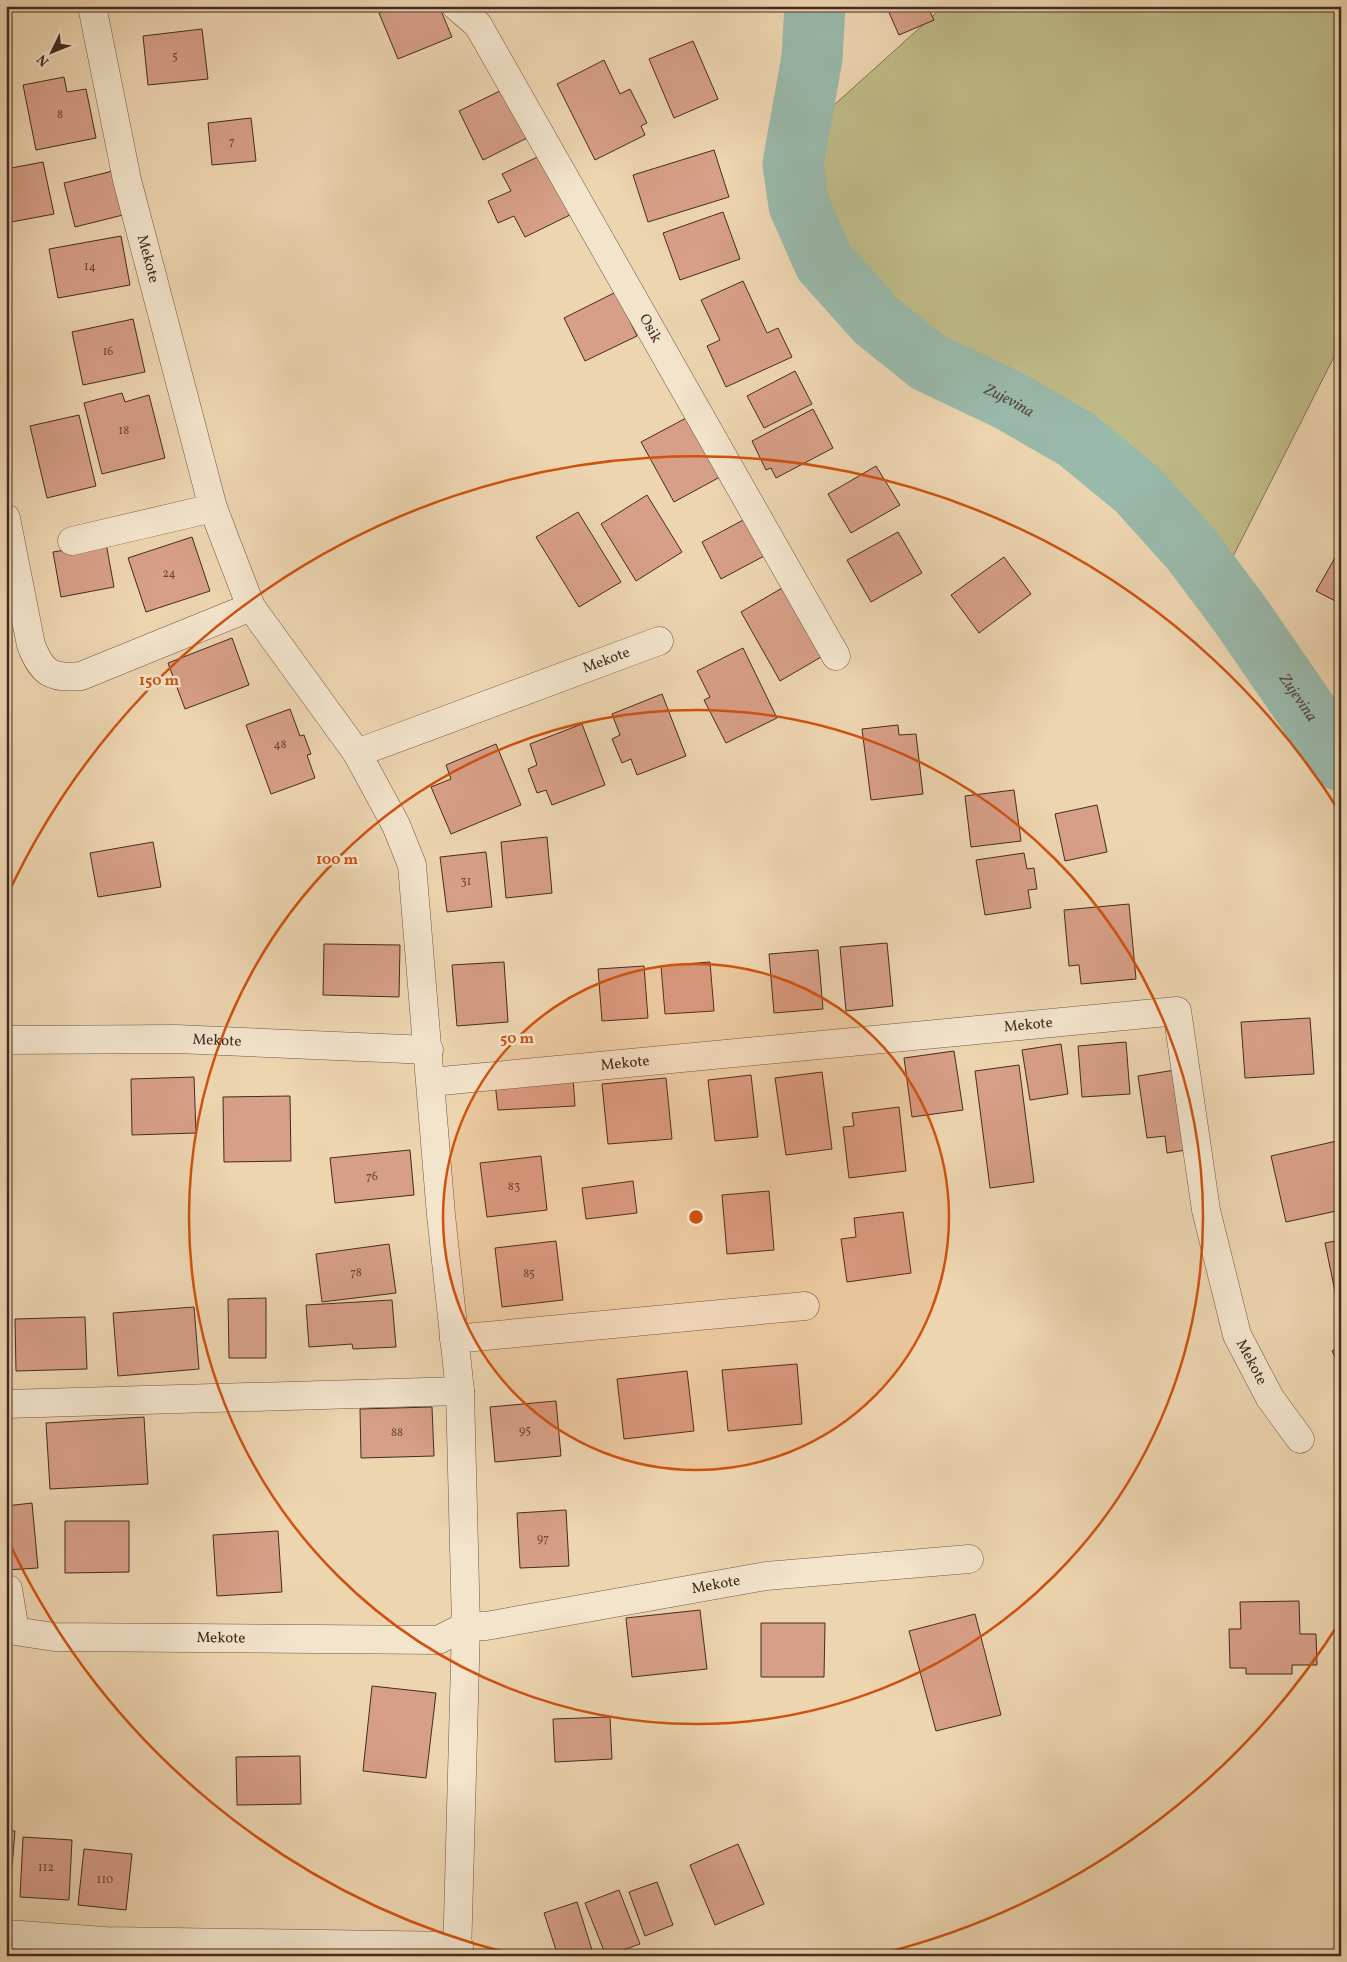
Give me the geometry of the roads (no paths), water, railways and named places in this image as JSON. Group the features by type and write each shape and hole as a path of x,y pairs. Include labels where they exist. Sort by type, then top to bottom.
{"street":[{"name":"Mekote","path":"6,1934 106,1941 458,1951 466,1626 460,1391 441,1215 429,1050 412,865 396,825 357,753 252,607 213,508 127,180 92,6"},
{"name":"Osik","path":"456,6 478,24 836,656"},
{"path":"72,541 213,508"},
{"path":"6,518 31,645 36,660 46,672 63,678 81,676 252,607"},
{"name":"Mekote","path":"357,753 659,641"},
{"name":"Mekote","path":"431,1082 1177,1011 1206,1210 1237,1335 1270,1398 1300,1439"},
{"name":"Mekote","path":"6,1040 176,1039 429,1050"},
{"path":"454,1339 805,1306"},
{"path":"6,1404 460,1391"},
{"name":"Mekote","path":"8,1589 15,1631 54,1637 438,1640 466,1626 486,1626 766,1576 968,1559"}],"waterway":[{"name":"Zujevina","path":"815,6 812,58 793,164 799,205 824,262 877,321 928,362 1010,401 1076,439 1138,490 1191,549 1239,613 1341,761"}]}
